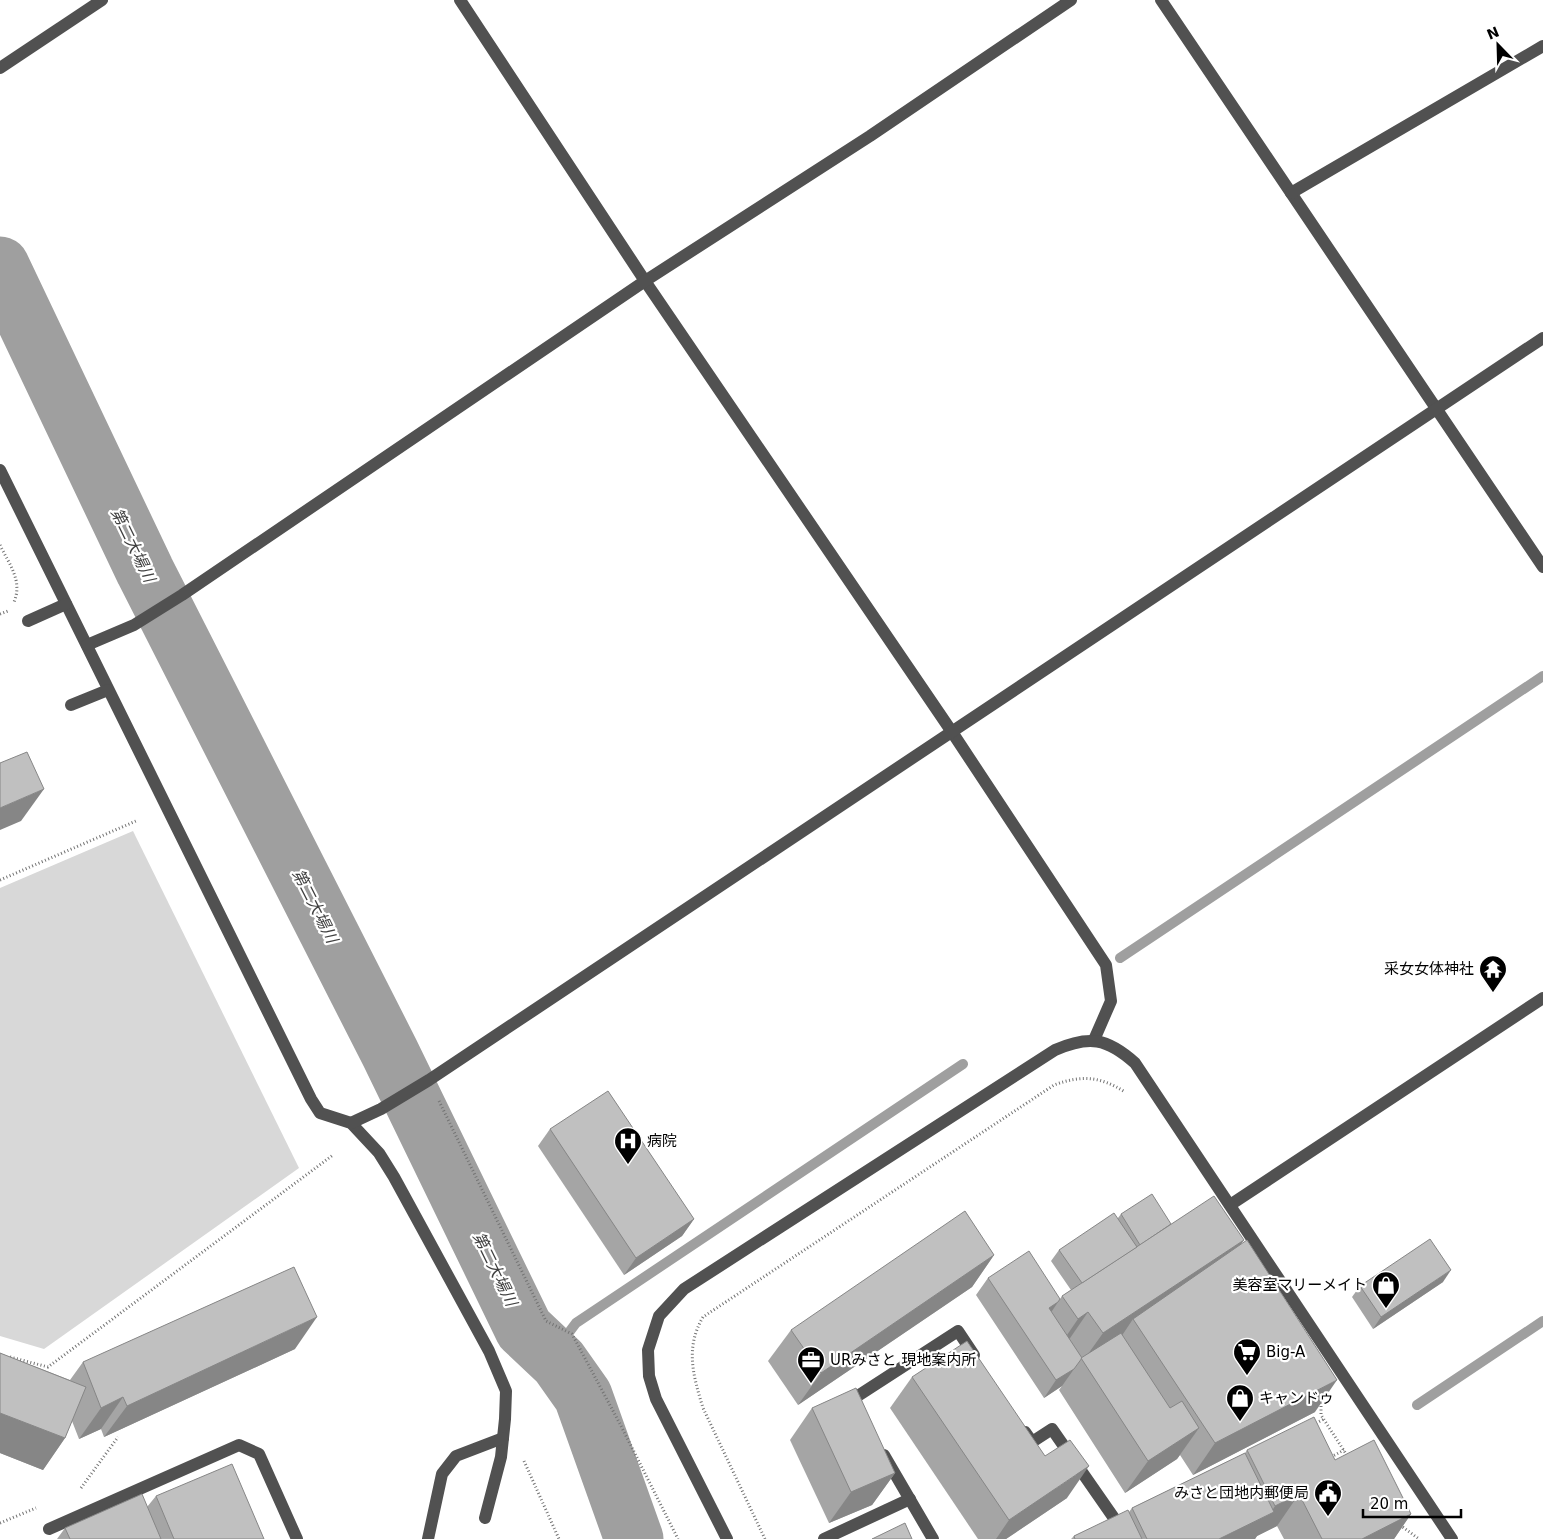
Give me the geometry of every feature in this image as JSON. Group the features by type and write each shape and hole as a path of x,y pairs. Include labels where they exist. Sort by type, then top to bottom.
{"street":[{"path":"0,68 102,0"},
{"path":"460,0 645,281 952,732 1106,965 1111,1001 1094,1040"},
{"path":"87,644 134,625 182,595 645,281 870,136 1071,0"},
{"path":"1161,0 1438,408 1543,567"},
{"path":"1291,193 1543,46"},
{"path":"351,1123 380,1109 452,1065 1543,338"},
{"path":"0,470 310,1099 320,1113 351,1123 378,1153 394,1177 489,1351 506,1391 506,1419 501,1458 485,1518"},
{"path":"28,621 66,604"},
{"path":"71,705 108,690"},
{"path":"1230,1205 1543,998"},
{"path":"727,1539 656,1399 649,1376 648,1350 659,1316 684,1289 1054,1050 1076,1041 1094,1040 1119,1048 1135,1063 1452,1539"},
{"path":"865,1421 853,1399 958,1331 979,1362"},
{"path":"1016,1418 1032,1442 1052,1429 1120,1519 1101,1528"},
{"path":"428,1539 442,1474 456,1456 503,1438"},
{"path":"878,1444 933,1539"},
{"path":"49,1529 239,1445 259,1454 297,1539"},
{"path":"824,1539 910,1498"}],"path":[{"path":"0,545 18,581 18,592 9,610 0,614"},
{"path":"0,880 136,822"},
{"path":"765,1539 703,1408 698,1393 692,1353 694,1333 704,1317 1054,1085 1069,1079 1092,1078 1108,1082 1127,1093"},
{"path":"429,1080 546,1321 572,1334 678,1539"},
{"path":"0,1355 48,1367 333,1155"},
{"path":"1322,1392 1321,1415 1349,1458"},
{"path":"506,1419 559,1539"},
{"path":"1308,1427 1324,1419"},
{"path":"80,1490 118,1437"},
{"path":"1327,1459 1344,1450"},
{"path":"0,1523 44,1504"},
{"path":"1394,1521 1420,1539"}],"shaded area":[{"path":"133,831 299,1168 44,1349 0,1336 0,888"}],"building":[{"path":"27,752 44,789 0,808 0,763"},
{"path":"608,1091 694,1219 636,1258 550,1129"},
{"path":"1152,1194 1171,1224 1140,1245 1121,1214"},
{"path":"1214,1196 1244,1240 1103,1333 1088,1312 1078,1319 1062,1296"},
{"path":"965,1211 994,1255 821,1373 791,1330"},
{"path":"1114,1213 1137,1247 1082,1283 1059,1250"},
{"path":"1430,1239 1451,1270 1381,1317 1360,1286"},
{"path":"1247,1240 1337,1380 1215,1443 1133,1319"},
{"path":"1029,1251 1060,1299 1049,1308 1082,1358 1074,1369 1056,1380 988,1278"},
{"path":"294,1267 317,1317 127,1406 123,1397 101,1408 83,1362"},
{"path":"1121,1333 1170,1408 1182,1401 1199,1428 1148,1461 1081,1358"},
{"path":"967,1341 1045,1456 1070,1440 1089,1466 1009,1520 912,1377"},
{"path":"0,1353 86,1387 65,1438 0,1413"},
{"path":"856,1388 895,1473 851,1492 812,1408"},
{"path":"1314,1417 1335,1460 1374,1440 1411,1514 1362,1539 1322,1539 1299,1494 1275,1506 1247,1450"},
{"path":"1245,1453 1274,1512 1219,1539 1147,1539 1132,1508"},
{"path":"232,1464 264,1539 174,1539 156,1496"},
{"path":"142,1494 161,1539 70,1539 65,1528"},
{"path":"1128,1510 1142,1539 1075,1539 1074,1536"},
{"path":"905,1523 912,1539 872,1539"}],"waterway":[{"name":"第二大場川","path":"0,266 145,571 390,1053 524,1329 559,1362 583,1396 634,1539"},
{"path":"1120,958 1543,676"},
{"path":"552,1355 576,1323 963,1064"},
{"path":"1417,1405 1543,1321"}],"place":[{"name":"采女女体神社","path":"1493,993"},
{"name":"病院","path":"628,1165"},
{"name":"美容室マリーメイト","path":"1386,1309"},
{"name":"Big-A","path":"1247,1376"},
{"name":"URみさと 現地案内所","path":"811,1384"},
{"name":"キャンドゥ","path":"1240,1422"},
{"name":"みさと団地内郵便局","path":"1328,1517"}]}
